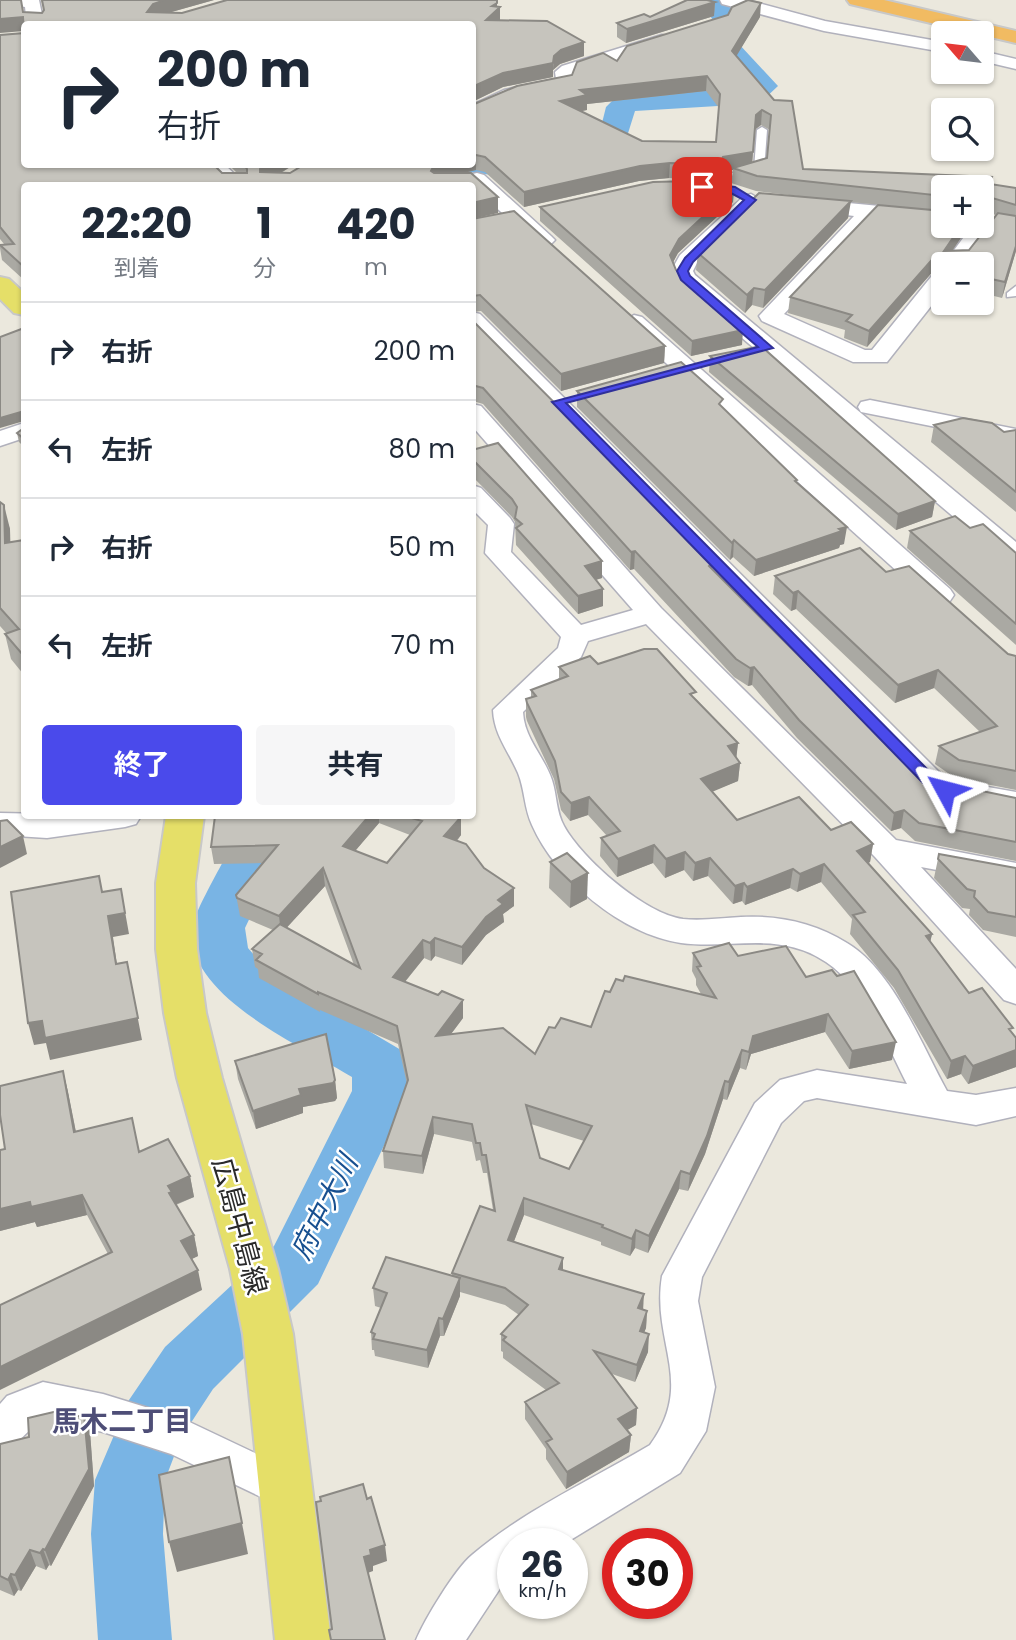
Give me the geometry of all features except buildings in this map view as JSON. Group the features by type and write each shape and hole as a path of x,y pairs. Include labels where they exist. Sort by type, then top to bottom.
{"highway":[{"path":"857,0 1016,37"},
{"path":"903,0 1016,30"}],"main road":[{"path":"0,285 21,304"},
{"name":"広島中島線","path":"185,819 176,898 180,988 193,1059 250,1254 268,1335 303,1640"}],"street":[{"path":"13,0 33,5 36,21"},
{"path":"728,0 824,26 931,45"},
{"path":"476,110 511,94 565,83 564,72 568,70 682,34"},
{"path":"994,59 1016,64"},
{"path":"217,168 232,182"},
{"path":"460,182 477,178 560,255"},
{"path":"716,187 751,200 931,217"},
{"path":"751,200 688,260 682,271 685,278 755,351 957,520 1016,556"},
{"path":"496,222 545,211"},
{"path":"870,211 771,316 861,357 879,357 931,292"},
{"path":"963,252 975,238"},
{"path":"622,311 696,365 955,608"},
{"path":"476,322 756,587 929,779 945,790 1016,803"},
{"path":"755,351 785,347 870,407 1016,529"},
{"path":"659,374 696,365"},
{"path":"558,402 583,395"},
{"path":"870,407 1016,436"},
{"path":"476,418 651,614 886,849 1016,991"},
{"path":"0,439 21,431"},
{"path":"476,497 501,524 498,553 575,636"},
{"path":"575,636 651,614"},
{"path":"575,636 571,651 508,710 507,724 532,763 549,828 597,884 646,921 682,932 751,926 784,930 838,953 863,975 935,1102"},
{"path":"0,824 22,828 67,826 108,819"},
{"path":"886,849 1016,874"},
{"path":"550,1528 665,1459 685,1431 694,1387 678,1301 682,1276 768,1114 793,1090 817,1084 976,1110 1016,1102"},
{"path":"0,1434 22,1410 43,1401 103,1413 181,1438 284,1488"},
{"path":"439,1640 485,1572 497,1563"}],"lane":[{"path":"716,187 726,177 759,171 762,130"}],"waterway":[{"name":"府中大川","path":"476,163 546,162 581,156 613,139 621,107 627,103 751,95 763,86 723,45 727,20 723,11 712,0"},
{"name":"府中大川","path":"135,1640 127,1534 130,1480 153,1422 189,1368 296,1265 381,1091 381,1066 249,987 222,954 218,928 264,834 260,819"}],"district":[{"name":"馬木二丁目","path":"122,1421"}],"route":[{"path":"702,187 731,189 751,200 688,260 682,271 685,278 767,348 558,402 929,779 945,790"}]}
